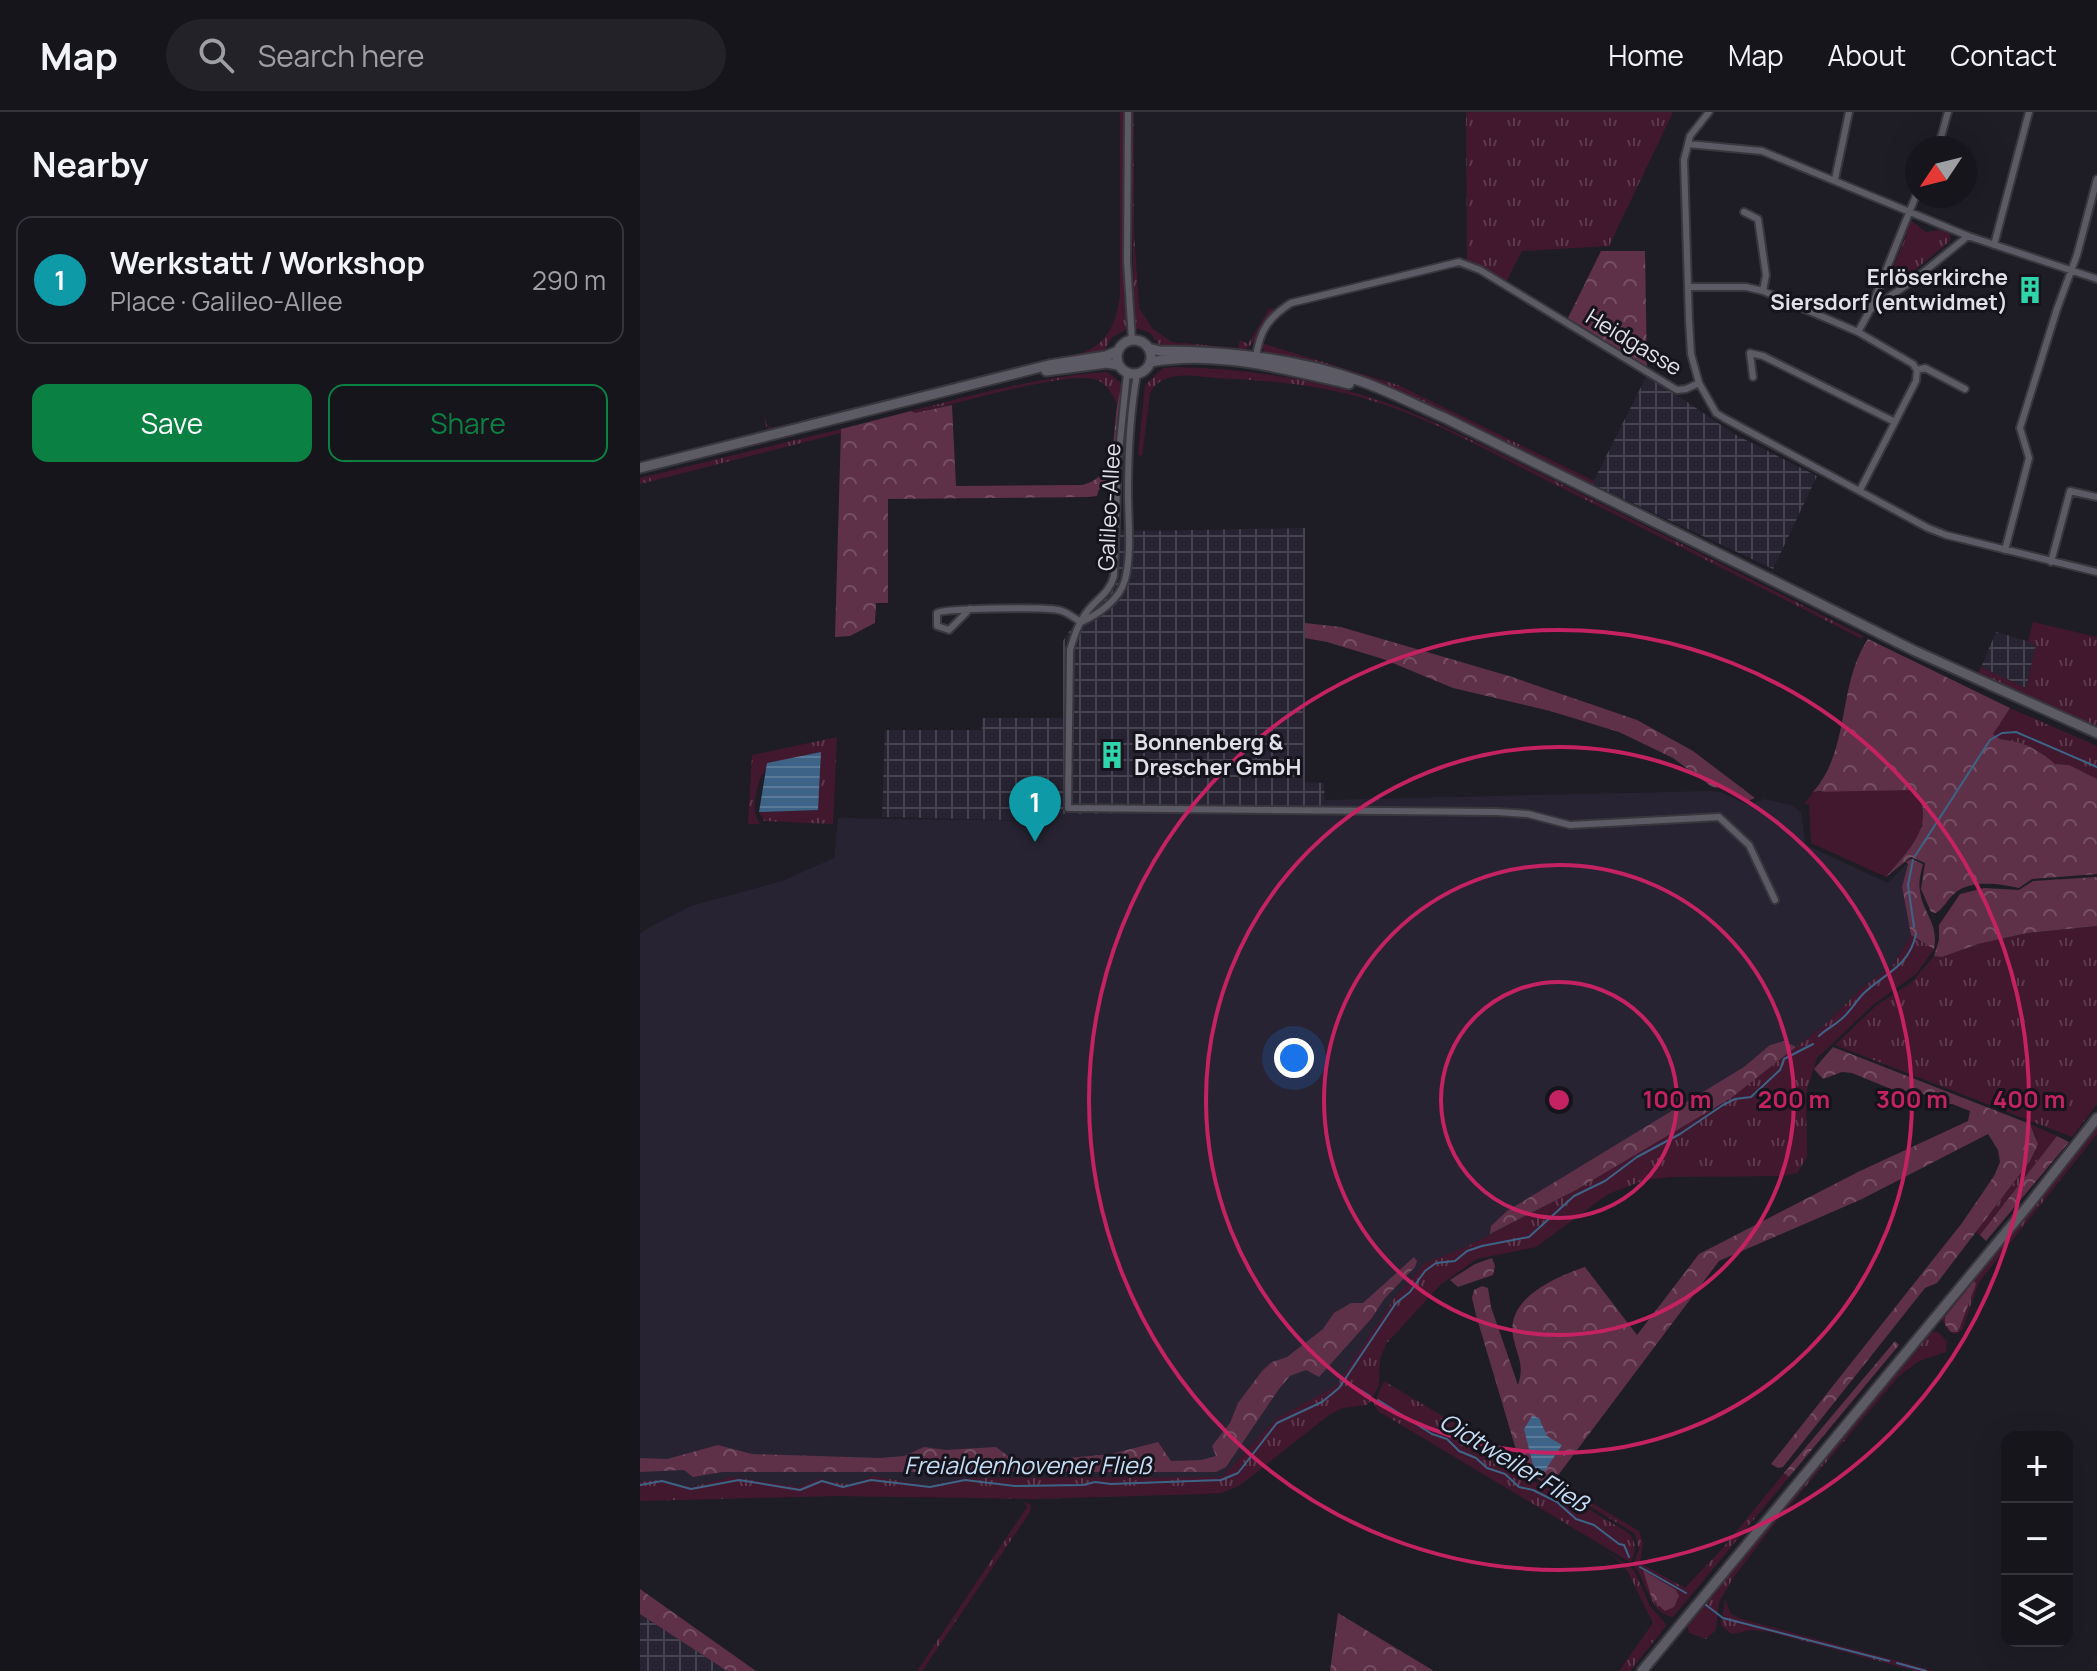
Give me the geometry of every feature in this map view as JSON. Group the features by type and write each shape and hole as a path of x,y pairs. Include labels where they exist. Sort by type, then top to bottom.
{"street":[{"path":"1128,112 1127,261 1132,341"},
{"path":"1699,383 1691,354 1684,160 1695,128 1709,112"},
{"path":"1835,179 1849,112"},
{"path":"1941,136 1948,112"},
{"path":"1994,245 2029,112"},
{"path":"1688,144 1762,151 1968,236 2097,279"},
{"path":"2005,550 2029,458 2020,428 2097,179"},
{"path":"1858,332 1870,310 1909,210"},
{"path":"1744,212 1758,219 1766,275 1763,291"},
{"path":"1870,310 1968,236"},
{"name":"Heidgasse","path":"1256,360 1262,332 1273,314 1291,303 1459,262 1480,270 1677,390 1699,383 1716,413 1928,528 2097,572"},
{"path":"1688,287 1746,287 1763,291 1858,332 1913,364 1917,370 1916,381 1860,490"},
{"path":"640,468 1049,365 1106,356 1132,341 1160,351 1256,360 1387,394 1445,418 1915,651 2097,733"},
{"path":"1011,376 1107,363 1132,373 1143,371 1150,362 1148,348"},
{"path":"1118,351 1118,365"},
{"path":"1753,377 1750,353 1778,363 1895,422"},
{"path":"1150,362 1256,360"},
{"path":"1917,370 1925,368 1965,389"},
{"name":"Galileo-Allee","path":"1132,373 1118,461 1114,576 1110,588 1088,610 1070,650 1068,808 1497,812 1528,814 1570,825 1719,817 1749,845 1775,900"},
{"name":"Galileo-Allee","path":"1081,622 1108,605 1125,579 1132,373"},
{"path":"2051,562 2070,491 2097,497"},
{"path":"970,609 949,630 940,629 935,621 939,610 970,609 1060,610 1081,622"},
{"path":"1642,1671 2027,1207 2097,1118"}],"shaded area":[{"path":"1647,375 1736,435 1817,476 1773,569 1592,484"},
{"path":"1305,528 1305,782 1324,783 1325,807 1113,805 1112,814 1055,814 1049,821 882,817 885,730 982,730 982,718 1063,718 1063,641 1083,610 1108,588 1114,571 1115,529"},
{"path":"1996,632 2037,644 2026,688 1981,667"},
{"path":"1721,792 1748,805 1764,799 1791,805 1801,812 1808,846 1888,883 1908,862 1902,887 1911,935 1892,967 1863,987 1821,1028 1786,1055 1576,1190 1466,1247 1425,1264 1393,1300 1336,1387 1276,1419 1222,1477 966,1478 929,1486 873,1476 851,1485 817,1479 799,1487 731,1477 690,1487 656,1480 640,1482 640,934 648,928 691,906 782,881 834,858 838,818 1049,821 1055,814 1111,814 1112,805 1324,807 1325,800"},
{"path":"640,1614 727,1671 640,1671"}],"green space":[{"path":"1120,112 1124,112 1124,289 1127,329 1111,338 1103,354 773,430 766,427 765,416 767,425 772,428 1079,354 1104,339 1113,324 1120,295"},
{"path":"1131,112 1134,112 1134,231 1139,308 1153,329 1172,342 1238,348 1240,340 1248,344 1269,309 1274,308 1256,340 1246,349 1239,352 1163,349 1149,332 1134,328"},
{"path":"1466,112 1673,112 1609,246 1522,251 1506,282 1467,260"},
{"path":"1910,220 1926,232 1941,230 1951,235 1950,241 1893,288 1887,283 1906,236 1905,226"},
{"path":"1601,251 1645,251 1647,368 1567,320"},
{"path":"1261,343 1398,385 1594,481 1592,484 1419,401 1357,377 1265,354"},
{"path":"1163,368 1284,377 1387,403 1512,459 1863,636 1862,639 1450,432 1400,410 1348,394 1266,381 1171,377 1156,385 1150,393 1142,456 1138,455 1145,385"},
{"path":"1107,372 1124,385 1116,403 1104,384 1083,378 1037,384 915,413 911,411 1033,382"},
{"path":"1123,391 1115,490 1099,489 1097,496 1088,497 888,499 888,603 876,603 875,623 850,636 835,637 841,429 911,411 915,413 952,405 956,486 1082,485 1095,480 1109,460 1117,405"},
{"path":"841,429 841,433 640,484 640,478"},
{"path":"2033,622 2097,637 2097,731 1977,676 1981,667 2026,688 2036,645 2028,642"},
{"path":"1305,623 1341,627 1509,676 1637,720 1693,751 1755,798 1748,801 1722,788 1712,787 1673,758 1619,732 1550,711 1453,688 1383,659 1305,638"},
{"path":"1868,639 2010,708 1993,734 1998,738 2024,744 2055,764 2069,765 2097,779 2097,874 2032,879 2019,888 1994,884 1968,886 1954,894 1936,913 1931,912 1921,889 1925,863 1911,857 1886,877 1923,825 1820,791 1813,792 1833,756 1852,676"},
{"path":"2010,708 2097,746 2097,779 2069,765 2055,764 2018,742 1995,736 1993,734"},
{"path":"837,737 833,824 764,821 759,812 818,810 767,763 755,802 760,824 748,824 752,755"},
{"path":"1914,790 1921,802 1922,825 1911,847 1886,877 1811,843 1809,804 1804,804 1813,792"},
{"path":"1911,859 1923,864 1919,888 1933,925 1934,949 1911,935 1902,887 1906,862"},
{"path":"2097,877 2097,926 2027,933 1978,944 1942,957 1934,956 1939,925 1960,894 1984,888 2019,890 2033,881"},
{"path":"2097,926 2097,1104 2072,1137 1835,1045 1877,1005 1912,982 1934,956 1942,957 1978,944 2027,933"},
{"path":"1911,935 1934,949 1916,974 1874,1004 1817,1058 1806,1093 1807,1157 1797,1173 1645,1180 1608,1194 1536,1247 1477,1259 1440,1285 1386,1344 1380,1359 1379,1385 1367,1405 1342,1408 1329,1415 1239,1486 1221,1493 1033,1499 836,1496 640,1501 640,1482 656,1480 691,1487 731,1477 799,1487 817,1479 851,1485 873,1476 929,1486 966,1478 1222,1477 1276,1419 1336,1386 1393,1300 1425,1263 1466,1247 1576,1190 1731,1097 1821,1028 1863,987 1892,967"},
{"path":"1784,1041 1796,1047 1731,1098 1576,1190 1490,1234 1491,1226 1507,1211 1744,1067 1770,1045"},
{"path":"1833,1047 2030,1124 2038,1144 2030,1161 1937,1283 1925,1288 1783,1467 1771,1464 1962,1223 1994,1176 2000,1162 1998,1150 1988,1134 1862,1199 1719,1261 1550,1486 1522,1470 1476,1315 1472,1298 1474,1290 1482,1286 1488,1288 1491,1307 1518,1385 1521,1365 1513,1336 1513,1322 1525,1300 1548,1283 1585,1267 1637,1335 1699,1254 1858,1172 1968,1121 1970,1111 1952,1104 1941,1104 1928,1095 1891,1089 1852,1073 1842,1072 1823,1079 1814,1069"},
{"path":"2030,1124 2057,1136 1980,1235 1976,1232 2030,1161 2037,1138"},
{"path":"2097,1125 2097,1134 1979,1282 1962,1330 1956,1334 1948,1331 1942,1319 1946,1310"},
{"path":"2057,1136 2069,1142 1986,1241 1980,1235"},
{"path":"1414,1257 1417,1261 1415,1267 1319,1377 1306,1370 1290,1376 1226,1467 1216,1472 722,1472 693,1477 684,1470 640,1472 640,1458 667,1459 718,1445 752,1454 880,1458 904,1456 924,1447 946,1450 996,1447 1012,1459 1025,1462 1111,1454 1158,1442 1171,1461 1216,1456 1212,1446 1262,1371 1272,1362 1287,1357 1323,1329 1334,1313 1351,1303 1363,1303"},
{"path":"1492,1258 1495,1266 1493,1275 1458,1287 1450,1280 1475,1264"},
{"path":"1974,1281 1976,1284 1958,1332 1951,1332 1945,1324 1945,1317"},
{"path":"1937,1331 1947,1341 1946,1352 1919,1361 1899,1376 1775,1523 1733,1578 1719,1602 1716,1630 1706,1639 1689,1633 1687,1624 1692,1615 1927,1334"},
{"path":"1895,1341 1899,1345 1789,1477 1784,1473"},
{"path":"1384,1381 1514,1459 1520,1472 1533,1481 1568,1497 1627,1532 1635,1547 1630,1562 1378,1411 1374,1404"},
{"path":"1784,1473 1789,1477 1673,1617 1653,1603 1633,1565 1639,1550 1635,1534 1570,1494 1572,1491 1639,1531 1643,1543 1640,1563 1685,1588 1722,1549"},
{"path":"1024,1502 1031,1505 1030,1512 922,1671 917,1671 1027,1507"},
{"path":"1597,1545 1634,1570 1650,1606 1666,1626 1630,1671 1619,1671 1653,1623 1628,1572 1618,1560"},
{"path":"1643,1570 1676,1590 1679,1596 1674,1607 1665,1611 1652,1599"},
{"path":"640,1589 756,1671 727,1671 640,1614"},
{"path":"1725,1599 1731,1614 1741,1619 1935,1671 1916,1671 1770,1632 1752,1630 1731,1634 1721,1625"},
{"path":"1338,1613 1434,1671 1330,1671"}],"water":[{"path":"821,752 818,810 759,812 767,763"},
{"path":"1532,1416 1539,1418 1547,1436 1562,1445 1544,1472 1538,1473 1534,1469 1524,1429"}],"waterway":[{"path":"1915,856 1990,740 2002,733 2016,732 2097,767"},
{"path":"1913,860 1908,885 1914,927"},
{"path":"1819,1036 1843,1018 1864,993 1902,962 1916,934"},
{"name":"Freialdenhovener Fließ","path":"640,1485 662,1481 691,1489 739,1480 800,1490 822,1481 843,1487 871,1480 930,1487 965,1480 1015,1486 1221,1480 1238,1473 1277,1423 1322,1402 1339,1388 1396,1303 1410,1292 1425,1271 1436,1263 1455,1261 1467,1251 1482,1246 1529,1237 1574,1196 1605,1181 1637,1157 1680,1134 1723,1105 1735,1099 1751,1097 1780,1070 1784,1059 1813,1044"},
{"name":"Oidtweiler Fließ","path":"1344,1380 1370,1396"},
{"name":"Oidtweiler Fließ","path":"1378,1400 1432,1434 1447,1439 1459,1451 1476,1458 1487,1468 1505,1474 1519,1487 1557,1502 1576,1519 1594,1525 1624,1545 1629,1557"},
{"name":"Oidtweiler Fließ","path":"1640,1567 1686,1593"},
{"name":"Oidtweiler Fließ","path":"1706,1605 1723,1618 1889,1661"},
{"name":"Oidtweiler Fließ","path":"1897,1663 1926,1671"}],"place":[{"name":"Erlöserkirche Siersdorf (entwidmet)","path":"2030,290"},
{"name":"Bonnenberg & Drescher GmbH","path":"1112,755"},
{"name":"Werkstatt / Workshop","path":"1035,842"}]}
